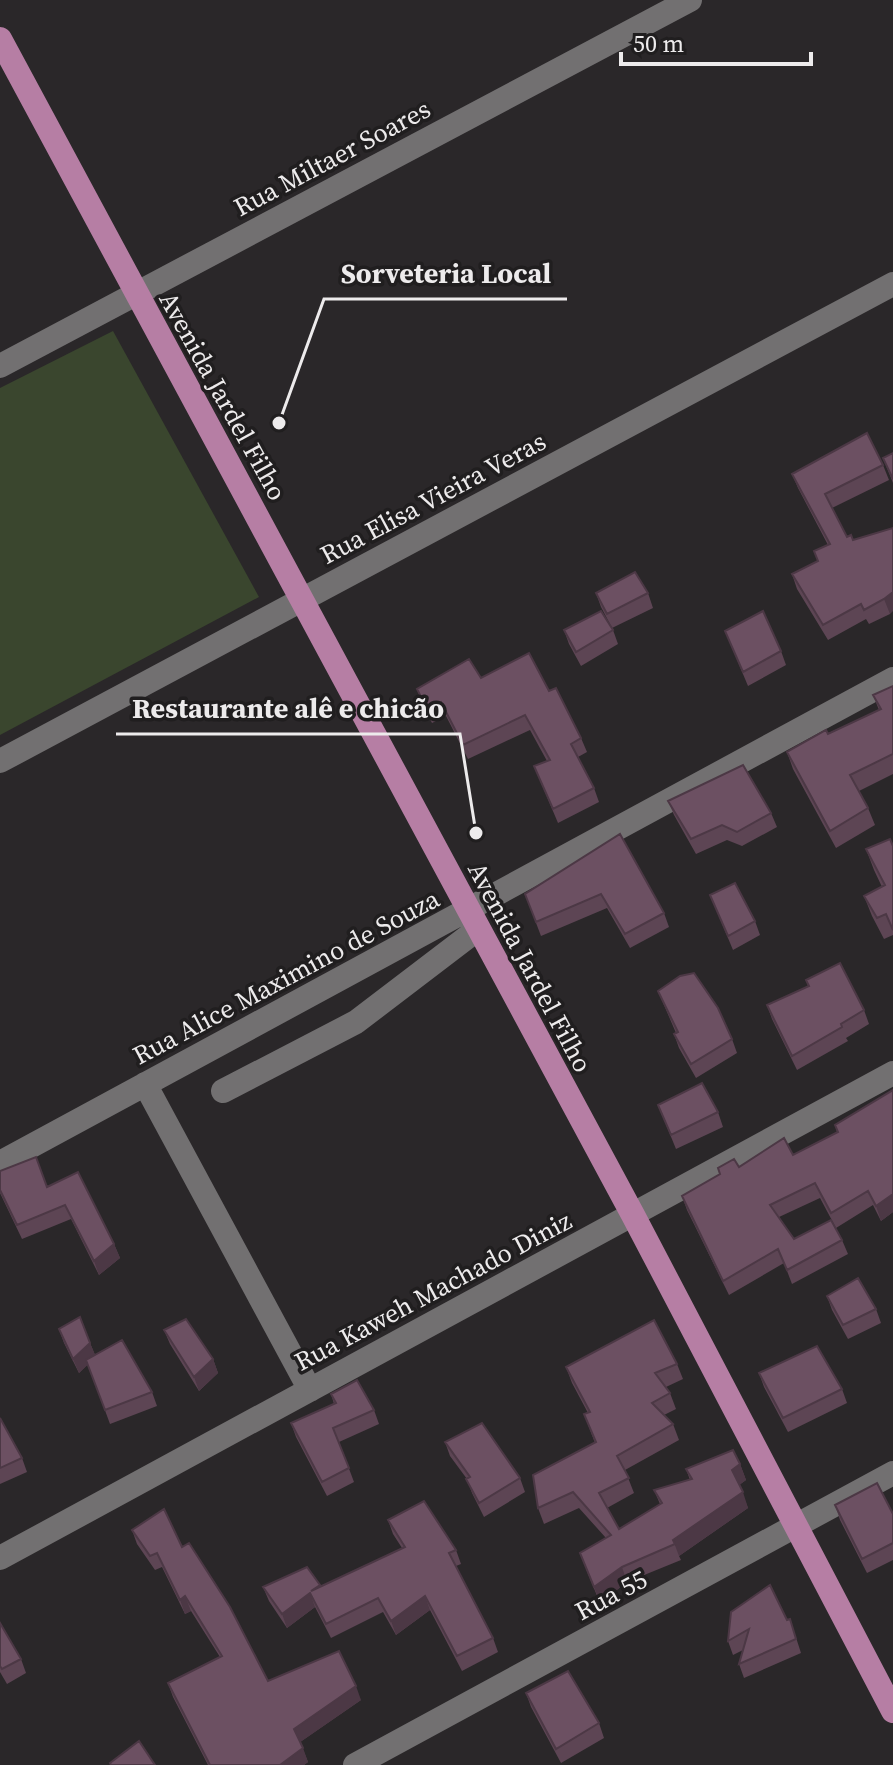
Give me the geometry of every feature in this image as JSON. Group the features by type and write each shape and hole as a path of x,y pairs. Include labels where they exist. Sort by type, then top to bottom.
{"main road":[{"name":"Avenida Jardel Filho","path":"0,39 633,1215 893,1711"}],"street":[{"name":"Rua Miltaer Soares","path":"0,366 690,0"},
{"name":"Rua Elisa Vieira Veras","path":"0,761 893,284"},
{"name":"Rua Alice Maximino de Souza","path":"0,1163 145,1084 472,920 893,679"},
{"path":"223,1091 356,1022 472,920"},
{"name":"Rua Kaweh Machado Diniz","path":"0,1558 893,1073"},
{"path":"145,1084 310,1390"},
{"name":"Rua 55","path":"355,1765 893,1473"}],"green space":[{"path":"113,331 259,597 0,735 0,388"}],"building":[{"path":"867,433 883,465 825,494 847,537 851,535 853,540 893,528 893,592 864,610 861,604 823,625 792,574 818,561 814,551 830,544 792,474"},
{"path":"893,453 893,479 883,458"},
{"path":"635,572 648,593 607,614 596,593"},
{"path":"601,611 613,630 576,652 564,630"},
{"path":"763,611 781,651 743,672 725,631"},
{"path":"529,653 549,691 556,688 581,738 571,744 594,788 553,809 534,766 550,760 525,715 463,745 441,702 427,709 417,689 469,659 481,678"},
{"path":"893,686 893,754 850,775 868,808 830,831 787,752 826,730 828,734 881,709 873,695"},
{"path":"743,765 771,813 737,832 722,825 691,839 668,801"},
{"path":"620,834 664,913 625,934 601,894 536,922 525,894"},
{"path":"890,839 893,846 893,930 886,914 877,918 864,896 885,885 866,849"},
{"path":"735,883 755,921 728,936 710,895"},
{"path":"840,963 864,1010 841,1024 842,1027 792,1056 767,1005 809,986 806,980"},
{"path":"694,973 718,1008 732,1039 691,1064 674,1034 678,1032 658,991 680,976"},
{"path":"702,1083 718,1112 671,1135 658,1105"},
{"path":"893,1090 893,1194 876,1206 868,1191 831,1213 815,1183 770,1205 794,1239 831,1220 842,1240 787,1270 778,1249 723,1281 682,1196 720,1174 718,1168 734,1159 739,1167 784,1138 793,1155 838,1132 835,1125"},
{"path":"36,1157 47,1187 78,1172 114,1244 94,1261 65,1205 17,1225 0,1190 0,1171"},
{"path":"858,1278 876,1309 843,1325 827,1296"},
{"path":"80,1317 90,1343 73,1359 59,1329"},
{"path":"186,1319 213,1359 194,1377 164,1330"},
{"path":"654,1320 677,1364 655,1373 670,1393 652,1403 673,1424 617,1456 629,1478 599,1493 619,1529 662,1503 654,1490 692,1479 686,1469 733,1450 740,1464 732,1470 743,1492 673,1540 675,1544 622,1567 594,1587 580,1553 611,1535 573,1492 538,1508 533,1475 596,1442 584,1414 590,1412 566,1367"},
{"path":"122,1340 152,1392 105,1410 86,1360"},
{"path":"817,1346 842,1389 783,1418 759,1373"},
{"path":"357,1380 374,1410 333,1428 349,1468 322,1482 291,1423 336,1403 331,1394"},
{"path":"0,1418 22,1458 0,1468"},
{"path":"482,1423 520,1478 479,1503 466,1479 470,1477 445,1442"},
{"path":"877,1483 893,1514 893,1543 862,1559 835,1505"},
{"path":"424,1501 456,1550 449,1553 493,1638 457,1656 425,1596 391,1621 378,1598 326,1624 310,1593 282,1614 263,1587 307,1567 320,1585 311,1591 405,1547 388,1520"},
{"path":"164,1509 182,1547 189,1543 230,1607 268,1681 339,1651 356,1686 294,1729 303,1748 280,1765 210,1765 168,1683 222,1656 185,1596 180,1600 157,1553 150,1556 132,1530"},
{"path":"770,1585 787,1620 790,1619 796,1639 739,1664 749,1629 728,1641 731,1612"},
{"path":"0,1623 21,1659 2,1669 0,1666"},
{"path":"568,1671 599,1723 556,1749 526,1693"},
{"path":"139,1741 155,1765 111,1765 110,1763"}],"place":[{"name":"Sorveteria Local","path":"279,423"},
{"name":"Restaurante alê e chicão","path":"476,833"}]}
